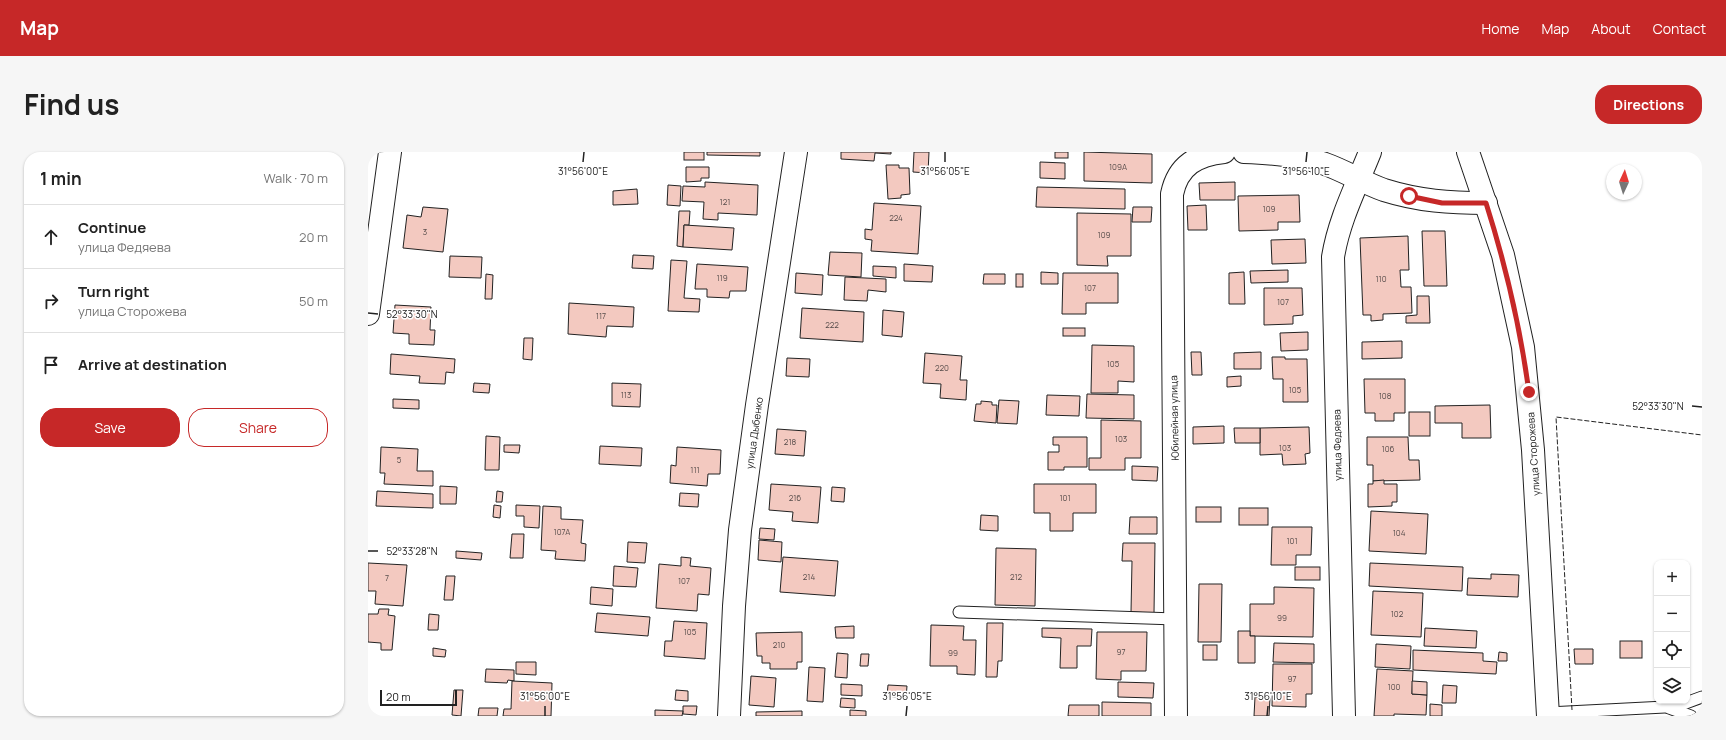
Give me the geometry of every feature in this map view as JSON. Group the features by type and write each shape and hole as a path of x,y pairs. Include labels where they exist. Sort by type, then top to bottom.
{"street":[{"path":"368,314 390,152"},
{"name":"улица Дыбенко","path":"729,716 734,606 740,530 757,405 796,152"},
{"name":"Юбилейная улица","path":"1176,716 1172,194 1174,184 1180,172 1192,161 1209,154 1224,152"},
{"path":"1244,152 1275,153 1302,157 1326,164 1383,189 1442,203 1486,203"},
{"name":"улица Федяева","path":"1344,716 1333,270 1337,236 1370,152"},
{"name":"улица Сторожева","path":"1468,152 1503,256 1523,347 1528,385 1533,450 1548,715"}],"lane":[{"path":"959,612 1176,619"},
{"path":"1548,715 1665,707 1683,704 1702,697"},
{"path":"1665,707 1691,716"}],"building":[{"path":"684,152 704,152 704,160 684,160"},
{"path":"707,152 760,152 760,156 707,155"},
{"path":"841,152 891,152 891,154 875,153 874,161 841,159"},
{"path":"914,152 929,152 928,173 913,172"},
{"path":"1055,152 1068,152 1068,158 1055,158"},
{"path":"1084,152 1152,154 1152,183 1084,181"},
{"path":"1040,162 1065,163 1065,179 1040,178"},
{"path":"886,165 899,165 899,168 909,168 910,194 901,195 901,198 888,199"},
{"path":"686,167 709,167 709,178 701,178 701,181 686,182"},
{"path":"705,182 758,185 757,215 718,213 718,220 703,219 704,202 682,201 683,186 705,187"},
{"path":"1235,182 1235,200 1200,200 1199,183"},
{"path":"668,185 681,186 680,206 667,205"},
{"path":"1037,187 1125,189 1125,209 1036,207"},
{"path":"637,189 638,204 613,205 613,191"},
{"path":"1299,195 1300,222 1278,222 1278,230 1239,231 1238,196"},
{"path":"874,203 921,206 918,254 871,251 872,240 865,239 865,229 872,230"},
{"path":"1206,205 1207,230 1188,230 1187,206"},
{"path":"423,207 448,209 443,252 403,248 407,215 421,217"},
{"path":"1133,207 1152,207 1151,222 1132,222"},
{"path":"679,211 690,211 689,225 684,225 683,247 677,246"},
{"path":"1077,213 1131,214 1131,256 1107,256 1108,266 1077,265"},
{"path":"684,225 734,228 732,250 683,247"},
{"path":"1422,231 1445,231 1447,286 1424,286"},
{"path":"1408,236 1409,270 1400,270 1401,287 1411,287 1412,313 1383,314 1383,320 1371,321 1371,315 1363,315 1360,238"},
{"path":"1305,239 1306,263 1272,264 1271,240"},
{"path":"830,252 862,253 861,277 828,275"},
{"path":"633,255 654,256 653,269 632,268"},
{"path":"450,256 482,257 481,278 449,277"},
{"path":"671,260 687,261 684,298 700,299 699,312 668,311"},
{"path":"697,264 748,267 746,291 730,291 729,298 707,297 707,289 695,289"},
{"path":"904,264 933,266 932,282 904,281"},
{"path":"873,266 896,267 896,278 873,276"},
{"path":"1288,270 1288,282 1251,283 1250,271"},
{"path":"1041,272 1058,273 1058,284 1041,284"},
{"path":"1244,272 1245,304 1229,304 1229,273"},
{"path":"796,273 823,275 822,295 795,293"},
{"path":"1063,273 1118,273 1118,303 1086,303 1086,314 1062,314"},
{"path":"486,274 493,275 492,299 485,299"},
{"path":"984,274 1005,274 1005,284 983,284"},
{"path":"1016,274 1023,274 1023,287 1016,287"},
{"path":"845,277 886,279 886,292 868,290 867,301 844,300"},
{"path":"1264,288 1302,288 1303,315 1293,316 1293,324 1264,325"},
{"path":"1417,296 1429,296 1430,323 1406,323 1406,316 1417,315"},
{"path":"569,303 634,307 633,327 607,326 606,337 568,334"},
{"path":"395,305 431,307 430,330 435,330 434,345 409,344 409,334 393,333"},
{"path":"802,308 864,312 863,342 800,338"},
{"path":"883,310 904,312 902,337 882,335"},
{"path":"1063,328 1085,328 1085,336 1063,336"},
{"path":"1308,332 1308,350 1281,351 1280,333"},
{"path":"524,338 533,338 532,360 523,359"},
{"path":"1402,341 1402,358 1362,359 1362,342"},
{"path":"1092,345 1134,346 1134,382 1118,381 1118,393 1091,393"},
{"path":"1191,352 1201,352 1202,375 1192,375"},
{"path":"1261,352 1261,369 1234,369 1234,353"},
{"path":"925,353 962,356 960,380 967,380 966,400 940,398 941,384 923,383"},
{"path":"391,354 455,359 454,373 446,372 445,384 419,383 420,376 390,374"},
{"path":"1272,357 1285,357 1285,359 1307,359 1308,402 1283,402 1283,379 1273,379"},
{"path":"787,358 810,359 809,377 786,376"},
{"path":"1241,376 1241,386 1227,387 1227,377"},
{"path":"1364,379 1405,379 1405,413 1394,413 1394,421 1375,421 1375,413 1365,413"},
{"path":"474,383 490,384 489,393 473,392"},
{"path":"612,383 641,384 640,407 612,406"},
{"path":"1087,394 1134,395 1134,419 1086,418"},
{"path":"1047,395 1080,396 1079,416 1046,415"},
{"path":"393,399 419,400 419,409 393,408"},
{"path":"999,400 1019,401 1017,424 997,423"},
{"path":"981,401 992,402 992,405 997,405 996,423 974,421 976,404 981,404"},
{"path":"1490,405 1491,438 1462,438 1462,423 1435,423 1435,406"},
{"path":"1409,412 1430,412 1430,436 1409,436"},
{"path":"1101,420 1141,421 1141,458 1125,458 1125,470 1089,470 1089,458 1101,458"},
{"path":"1224,426 1224,443 1193,444 1193,427"},
{"path":"1309,427 1310,453 1305,454 1306,464 1283,465 1282,454 1260,455 1260,428"},
{"path":"1234,428 1260,428 1260,443 1235,443"},
{"path":"777,429 806,431 804,456 775,454"},
{"path":"486,436 500,437 499,470 485,470"},
{"path":"1053,437 1087,437 1087,467 1064,467 1064,470 1048,470 1048,452 1059,452 1059,445 1053,445"},
{"path":"1367,437 1408,437 1409,460 1419,460 1420,480 1373,481 1373,465 1367,465"},
{"path":"504,445 520,445 519,453 504,452"},
{"path":"600,446 642,448 641,466 599,464"},
{"path":"381,447 418,449 417,471 433,471 433,486 384,484 385,473 380,473"},
{"path":"677,447 721,450 720,474 708,474 707,486 670,483 671,465 676,466"},
{"path":"1132,466 1158,467 1157,481 1132,480"},
{"path":"1384,480 1384,484 1397,484 1397,502 1392,502 1392,506 1368,507 1368,484 1373,484 1373,481"},
{"path":"771,484 821,487 818,523 792,521 793,512 769,510"},
{"path":"1034,484 1096,484 1096,513 1073,513 1073,531 1050,531 1050,513 1034,513"},
{"path":"440,486 457,487 456,504 440,504"},
{"path":"832,487 845,488 844,502 831,501"},
{"path":"377,491 433,494 433,508 376,506"},
{"path":"497,491 503,492 502,502 496,502"},
{"path":"680,493 699,494 698,507 679,506"},
{"path":"494,505 501,506 500,518 493,517"},
{"path":"516,505 540,506 539,528 524,527 524,516 516,516"},
{"path":"543,506 561,507 561,519 583,520 581,543 586,544 585,561 555,559 556,551 541,550"},
{"path":"1196,507 1221,507 1221,522 1196,522"},
{"path":"1239,508 1268,508 1268,525 1239,525"},
{"path":"1371,511 1428,514 1426,554 1369,551"},
{"path":"981,515 998,516 998,531 980,530"},
{"path":"1130,517 1157,517 1157,534 1129,534"},
{"path":"1272,527 1312,527 1311,555 1296,555 1296,565 1271,565"},
{"path":"760,528 775,529 774,540 759,539"},
{"path":"512,534 524,534 523,558 510,558"},
{"path":"759,540 782,542 781,562 758,560"},
{"path":"628,542 647,543 645,563 627,562"},
{"path":"1123,543 1155,543 1154,613 1131,612 1132,561 1122,561"},
{"path":"996,548 1036,549 1035,606 995,605"},
{"path":"456,551 482,553 481,560 456,558"},
{"path":"681,557 691,558 690,566 711,568 709,595 698,594 697,611 656,608 659,564 681,566"},
{"path":"783,557 838,561 835,596 780,592"},
{"path":"368,563 407,565 403,606 375,604 376,591 368,591"},
{"path":"1370,563 1463,567 1462,591 1369,586"},
{"path":"614,566 638,568 636,587 613,586"},
{"path":"1295,567 1320,567 1320,580 1295,580"},
{"path":"1491,574 1519,575 1518,597 1467,595 1468,578 1491,579"},
{"path":"446,576 455,576 453,600 444,600"},
{"path":"1199,584 1222,584 1221,642 1198,642"},
{"path":"591,587 613,589 612,606 590,604"},
{"path":"1274,587 1314,588 1313,637 1250,636 1250,604 1274,604"},
{"path":"1373,591 1423,593 1421,637 1371,635"},
{"path":"379,609 389,609 388,615 395,616 392,650 381,650 381,643 368,642 368,614 378,614"},
{"path":"597,613 650,617 648,636 595,632"},
{"path":"429,614 439,615 438,630 428,630"},
{"path":"674,621 707,623 705,659 664,656 665,641 672,641"},
{"path":"987,623 1003,623 1002,661 998,661 997,677 986,677"},
{"path":"931,625 964,626 963,640 976,640 975,675 957,674 957,666 930,666"},
{"path":"854,626 854,638 836,638 835,627"},
{"path":"1042,628 1092,629 1091,646 1077,646 1077,668 1060,668 1061,638 1042,637"},
{"path":"1425,628 1477,631 1476,648 1424,646"},
{"path":"1238,631 1250,631 1250,636 1255,636 1255,663 1238,663"},
{"path":"802,632 802,662 797,662 797,669 770,669 770,663 762,663 762,656 757,656 756,633"},
{"path":"1097,632 1147,632 1146,671 1121,671 1121,680 1096,679"},
{"path":"1620,641 1642,641 1642,658 1620,658"},
{"path":"1274,643 1314,644 1314,663 1273,662"},
{"path":"1376,644 1411,646 1410,669 1375,667"},
{"path":"1203,645 1217,645 1217,660 1203,660"},
{"path":"433,648 446,650 445,657 433,656"},
{"path":"1574,649 1593,649 1593,664 1575,664"},
{"path":"1413,650 1483,653 1483,661 1497,662 1496,674 1413,670"},
{"path":"1499,652 1507,653 1507,661 1498,661"},
{"path":"837,653 848,654 847,678 835,677"},
{"path":"861,654 869,654 868,666 860,666"},
{"path":"516,662 536,662 536,675 516,674"},
{"path":"1273,664 1312,664 1312,694 1306,694 1306,707 1272,706"},
{"path":"809,667 825,668 823,702 807,701"},
{"path":"486,669 514,670 514,681 508,680 507,683 485,682"},
{"path":"1377,669 1413,671 1412,694 1427,695 1426,715 1394,714 1394,716 1374,716"},
{"path":"751,676 776,678 774,707 749,705"},
{"path":"512,681 552,683 551,716 503,716 504,709 511,709"},
{"path":"1412,681 1427,682 1427,695 1412,694"},
{"path":"1118,682 1154,683 1153,698 1118,697"},
{"path":"841,684 862,685 862,696 841,695"},
{"path":"888,685 907,686 906,698 887,696"},
{"path":"1443,685 1457,686 1456,703 1442,703"},
{"path":"454,690 463,690 461,716 452,715"},
{"path":"676,690 688,691 688,701 675,700"},
{"path":"1255,697 1270,698 1269,716 1254,716"},
{"path":"841,698 855,699 855,708 840,707"},
{"path":"1102,702 1151,703 1151,716 1102,716"},
{"path":"1430,704 1442,705 1442,716 1430,716"},
{"path":"1069,705 1099,705 1099,716 1068,716"},
{"path":"683,706 697,706 696,715 683,714"},
{"path":"479,708 498,708 497,716 478,716"},
{"path":"655,710 683,711 682,716 655,716"},
{"path":"850,710 866,711 866,716 850,716"},
{"path":"802,711 802,716 756,716 756,712"}],"fence":[{"path":"1572,710 1556,417 1702,435"}],"route":[{"path":"1409,196 1442,203 1486,203 1503,256 1514,302 1523,347 1529,392"}]}
